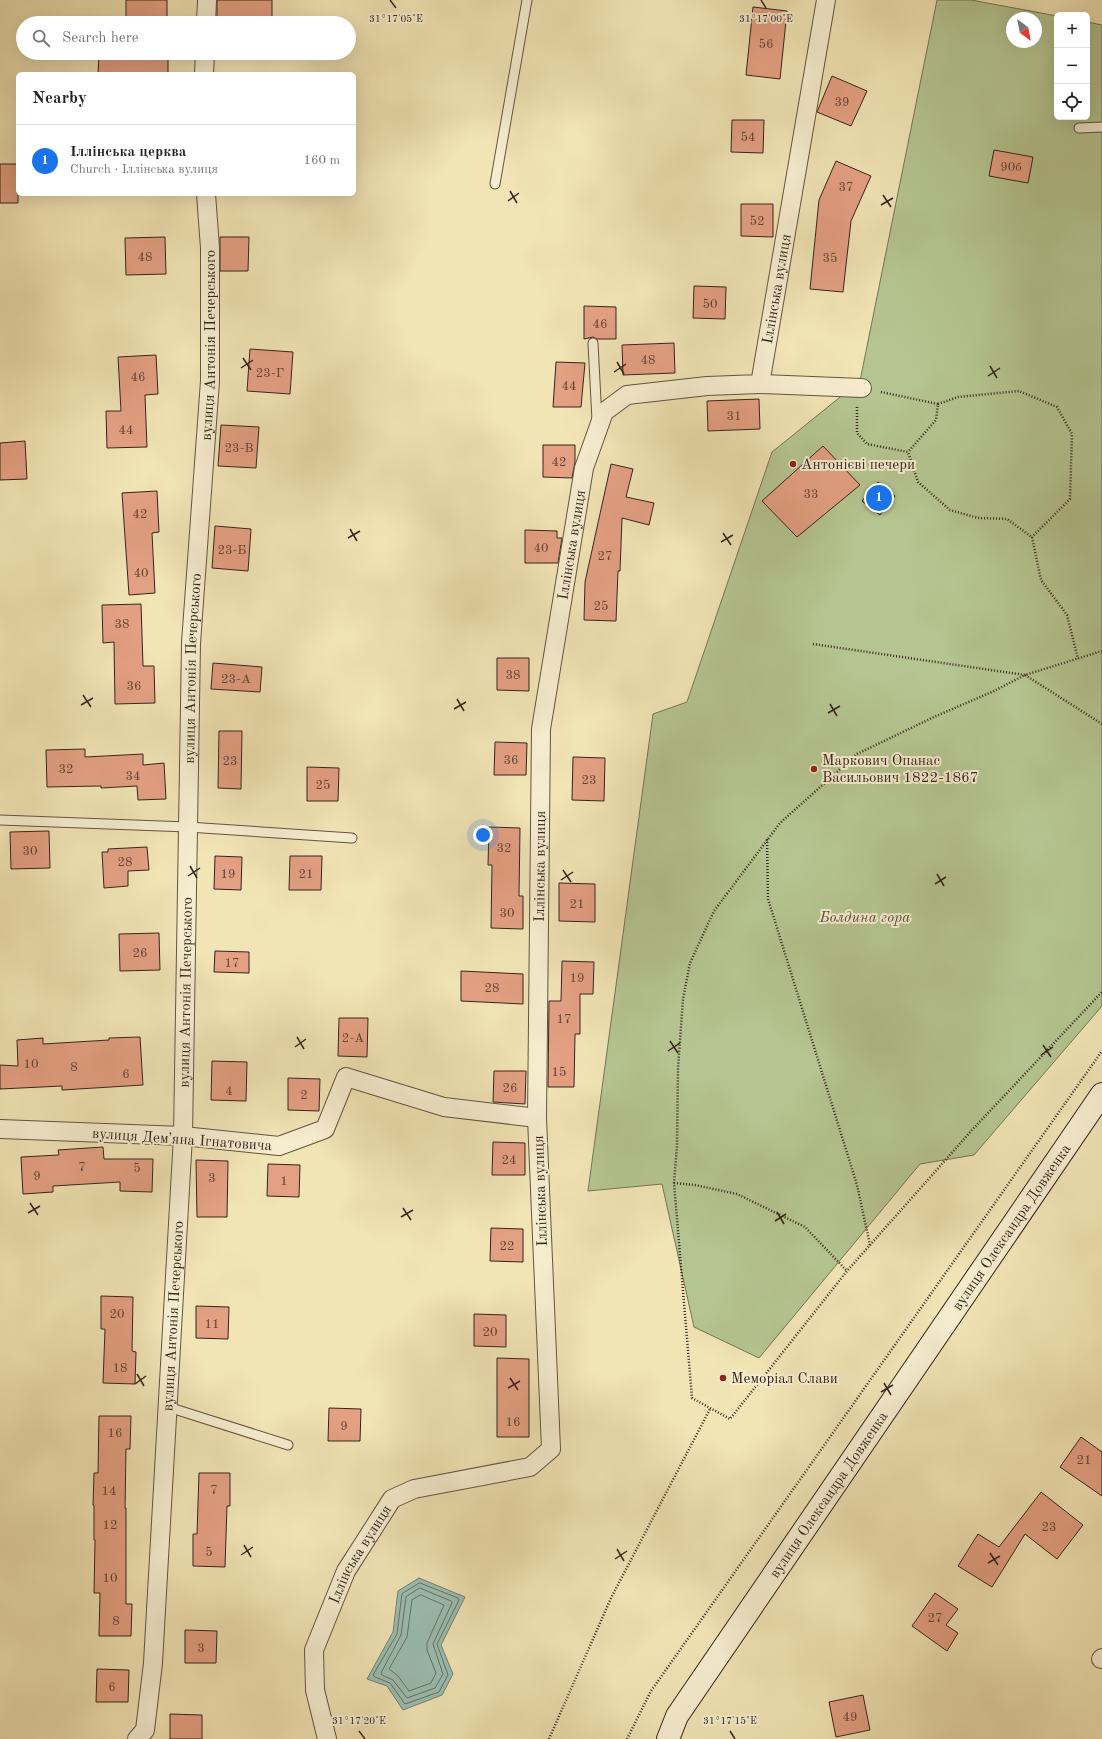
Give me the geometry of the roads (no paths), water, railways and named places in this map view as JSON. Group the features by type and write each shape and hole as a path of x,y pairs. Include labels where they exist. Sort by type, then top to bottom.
{"main road":[{"name":"вулиця Олександра Довженка","path":"668,1739 677,1716 1102,1094"}],"street":[{"path":"206,0 206,16"},
{"name":"Іллінська вулиця","path":"327,1739 315,1690 314,1650 346,1571 392,1499 414,1489 530,1467 550,1449 537,1118 541,729 584,468 604,412 627,395 707,386 760,384 826,0"},
{"path":"204,72 205,60"},
{"name":"вулиця Антонія Печерського","path":"137,1739 145,1730 153,1663 183,1136 191,642 210,381 210,248 206,196"},
{"path":"760,384 862,388"},
{"name":"вулиця Демʼяна Ігнатовича","path":"0,1129 183,1136 279,1146 325,1129 346,1077 444,1107 537,1118"}],"lane":[{"path":"495,184 527,0"},
{"path":"1079,128 1102,127"},
{"path":"593,344 598,430"},
{"path":"0,820 188,827 352,838"},
{"path":"168,1407 288,1445"}],"water":[{"path":"419,1578 465,1597 441,1645 453,1674 442,1695 403,1710 387,1686 367,1679 393,1632 398,1591"}],"place":[{"name":"Антонієві печери","path":"793,464"},
{"name":"Іллінська церква","path":"879,498"},
{"name":"Маркович Опанас Васильович 1822-1867","path":"814,769"},
{"name":"Меморіал Слави","path":"723,1378"}],"park label":[{"name":"Болдина гора","path":"865,917"}]}
